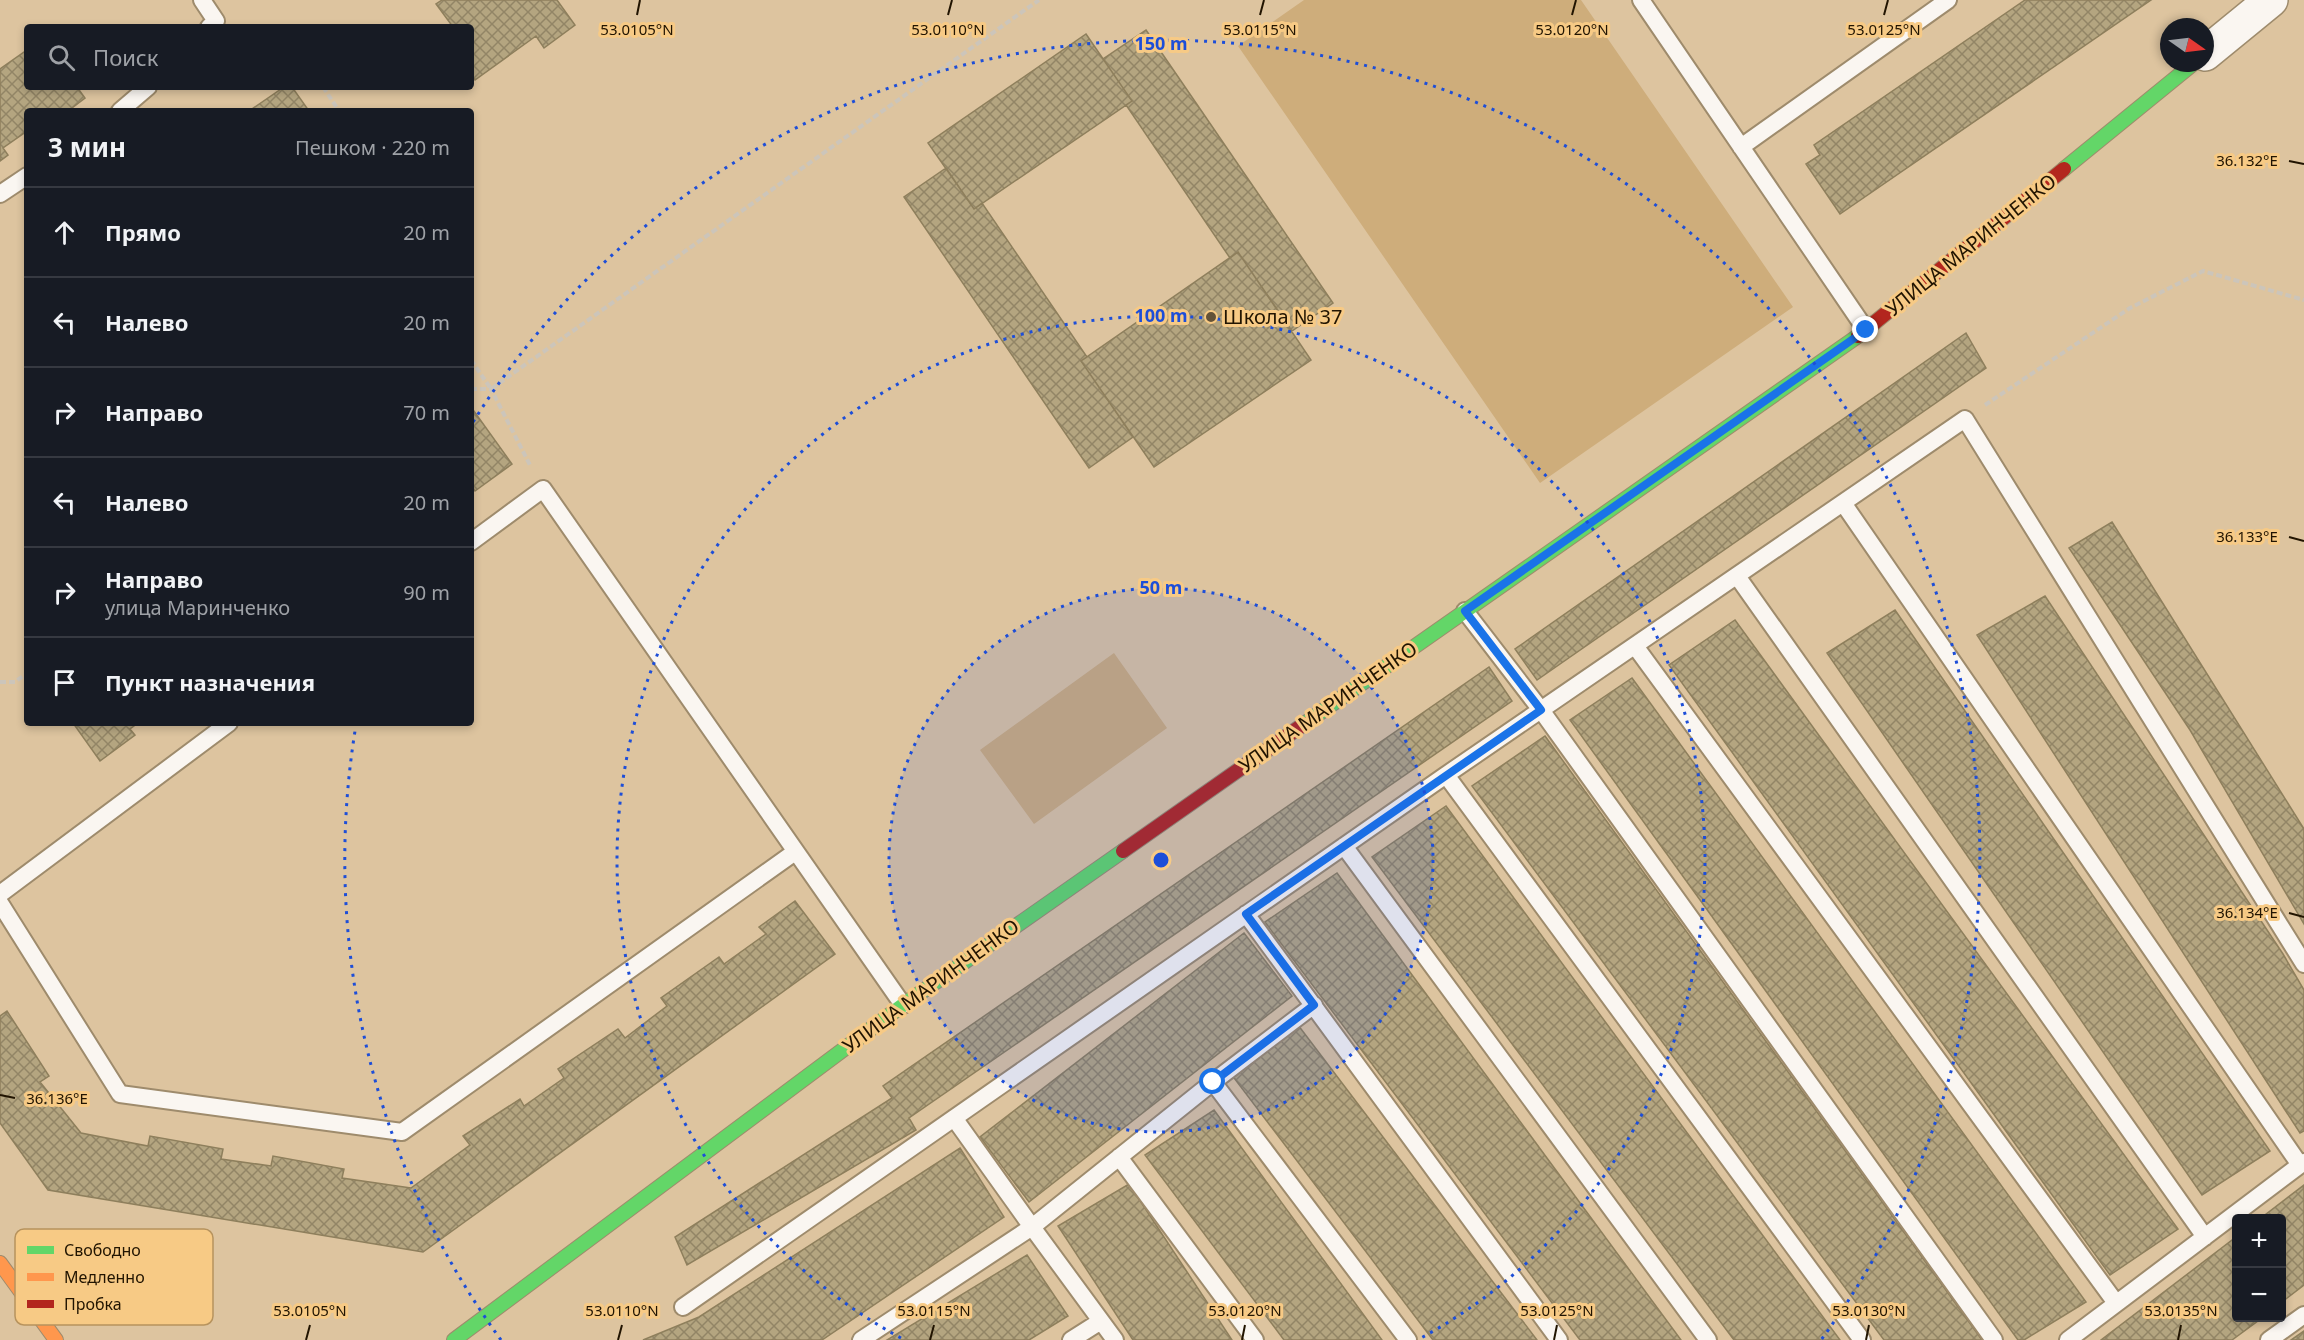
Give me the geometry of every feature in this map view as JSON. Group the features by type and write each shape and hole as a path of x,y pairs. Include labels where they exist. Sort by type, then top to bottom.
{"street":[{"path":"2214,47 2271,0"},
{"name":"УЛИЦА МАРИНЧЕНКО","path":"454,1340 903,1005 1866,330 2183,72"},
{"path":"0,1263 15,1284"},
{"path":"45,1325 56,1340"}],"lane":[{"path":"202,0 216,21 213,24"},
{"path":"1641,0 1866,330"},
{"path":"1741,147 1948,0"},
{"path":"124,108 144,90"},
{"path":"0,194 24,178"},
{"path":"683,1306 1446,775 1965,419 2304,964"},
{"path":"474,540 543,489 903,1005"},
{"path":"1843,503 2302,1163 2068,1340"},
{"path":"1737,576 2205,1237"},
{"path":"1465,611 1541,710 1994,1340"},
{"path":"1635,646 2116,1304"},
{"path":"0,894 225,726"},
{"path":"1446,775 1862,1340"},
{"path":"1344,846 1708,1340"},
{"path":"0,903 120,1094 402,1132 795,852"},
{"path":"1246,914 1559,1340"},
{"path":"861,1340 1032,1227 1213,1082 1314,1005"},
{"path":"1213,1082 1408,1340"},
{"path":"954,1118 1114,1340"},
{"path":"1119,1158 1255,1340"},
{"path":"2269,1340 2304,1315"},
{"path":"1071,1340 1101,1321"}],"path":[{"path":"474,389 491,389 1039,0"},
{"path":"324,90 337,108"},
{"path":"1965,419 2130,308 2203,271 2304,300"},
{"path":"474,364 491,389 543,489"},
{"path":"0,682 15,682 24,675"}],"shaded area":[{"path":"1304,0 1581,0 1793,307 1540,483 1238,46"},
{"path":"1114,653 1167,728 1034,824 980,750"}],"building":[{"path":"442,0 557,0 575,25 544,48 536,36 475,80 474,24 451,24 436,4"},
{"path":"2025,0 2151,0 1840,214 1806,164 1820,155 1814,145"},
{"path":"1146,30 1333,303 1292,331 1238,252 1230,258 1126,105 1132,101 1103,59"},
{"path":"1086,34 1132,101 974,209 928,143"},
{"path":"24,52 24,90 79,90 85,98 72,108 24,108 24,133 3,148 8,155 0,161 0,69"},
{"path":"280,90 294,90 307,108 253,108"},
{"path":"946,168 974,209 982,203 1087,357 1081,361 1133,437 1089,468 904,197"},
{"path":"1238,252 1311,360 1154,467 1081,361"},
{"path":"1966,333 1986,368 1537,680 1515,649"},
{"path":"474,411 512,464 475,491 474,490"},
{"path":"2112,522 2304,829 2304,924 2190,730 2069,548"},
{"path":"2045,596 2283,954 2304,990 2304,1131 2300,1133 1977,635"},
{"path":"1895,610 2270,1151 2202,1195 1827,653"},
{"path":"1735,620 2178,1229 2110,1275 1669,665"},
{"path":"1489,667 1512,701 909,1118 916,1130 687,1265 675,1237 892,1098 883,1086"},
{"path":"1632,678 2086,1302 2024,1340 2018,1340 1570,720"},
{"path":"75,726 134,726 130,729 135,735 100,761"},
{"path":"1545,736 1982,1340 1884,1340 1472,786"},
{"path":"1446,806 1840,1340 1734,1340 1372,857"},
{"path":"1337,873 1681,1340 1580,1340 1265,922"},
{"path":"795,901 835,954 423,1252 48,1190 0,1123 0,1016 7,1011 49,1076 40,1082 81,1133 148,1146 150,1136 223,1149 221,1159 271,1166 273,1156 344,1169 342,1178 411,1188 470,1145 463,1136 520,1099 524,1106 564,1078 558,1069 618,1029 625,1038 667,1006 661,998 719,957 724,964 766,934 759,927"},
{"path":"1244,933 1292,996 1029,1202 980,1137"},
{"path":"1298,1025 1537,1340 1433,1340 1231,1074"},
{"path":"1214,1110 1382,1340 1284,1340 1145,1155"},
{"path":"960,1148 1004,1217 822,1340 643,1340 699,1317"},
{"path":"1129,1184 1232,1340 1133,1340 1058,1226"},
{"path":"2304,1185 2304,1285 2286,1299 2286,1214 2266,1214"},
{"path":"2232,1240 2232,1322 2257,1322 2232,1340 2101,1340"},
{"path":"1027,1255 1068,1316 1029,1340 887,1340"},
{"path":"2304,1331 2304,1340 2291,1340"}],"traffic: fast":[{"path":"2064,169 2183,72"},
{"path":"1304,724 1858,336"},
{"path":"454,1340 903,1005 1123,851"}],"traffic: slow":[{"path":"0,1263 15,1284"},
{"path":"45,1325 56,1340"}],"traffic: jam":[{"path":"1858,336 2064,169"},
{"path":"1123,851 1304,724"}],"place":[{"name":"Школа № 37","path":"1211,317"}],"route":[{"path":"1213,1082 1314,1005 1246,914 1541,710 1465,611 1866,330"}]}
